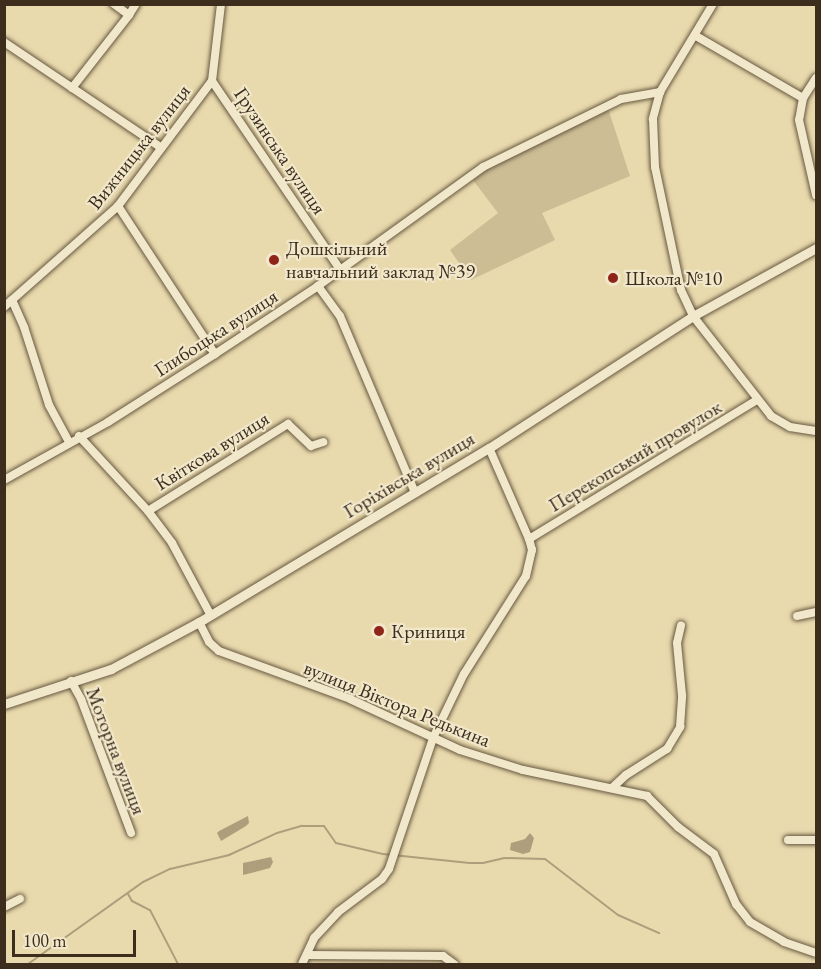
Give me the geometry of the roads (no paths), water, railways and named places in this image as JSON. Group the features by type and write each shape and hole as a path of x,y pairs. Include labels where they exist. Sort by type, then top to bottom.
{"street":[{"path":"114,4 129,15"},
{"path":"72,88 136,4"},
{"name":"Вижницька вулиця","path":"4,307 118,206 160,147 212,81 222,4"},
{"path":"713,4 696,36 660,92 653,119 655,167 681,290 693,316 757,400 777,421 790,427 816,431"},
{"path":"696,36 802,98"},
{"path":"4,42 160,147"},
{"path":"816,78 802,98 799,120 816,195"},
{"name":"Грузинська вулиця","path":"212,81 340,269"},
{"name":"Глибоцька вулиця","path":"4,480 79,436 108,422 215,354 318,286 483,166 621,99 660,92"},
{"path":"118,206 215,354"},
{"name":"Горіхівська вулиця","path":"4,704 111,669 199,622 489,448 693,316 816,248"},
{"path":"318,286 340,316 415,493"},
{"path":"12,300 24,327 49,405 69,442"},
{"name":"Перекопський провулок","path":"529,539 757,400"},
{"name":"Квіткова вулиця","path":"148,511 288,424 311,446 323,442"},
{"path":"79,436 148,511 172,543 210,614"},
{"path":"302,964 314,938 338,912 382,879 389,869 433,738 464,674 526,576 532,550 529,539 489,448"},
{"path":"797,616 816,612"},
{"name":"вулиця Віктора Редькина","path":"199,622 209,642 219,651 350,699 460,750 523,770 646,796 674,823 714,854 736,904 750,922 784,942 816,953"},
{"path":"612,788 626,775 667,748 680,727 682,695 677,643 681,625"},
{"name":"Моторна вулиця","path":"70,681 81,699 131,833"},
{"path":"788,840 816,840"},
{"path":"4,907 20,899"},
{"path":"307,955 443,956 454,964"}],"waterway":[{"path":"28,964 143,882 170,869 229,855 277,833 302,826 324,826 336,843 383,854 470,863 483,863 504,858 545,859 618,915 659,933"},
{"path":"128,894 132,901 150,910 178,964"}],"place":[{"name":"Дошкільний навчальний заклад №39","path":"274,260"},
{"name":"Школа №10","path":"613,278"},
{"name":"Криниця","path":"379,631"}]}
